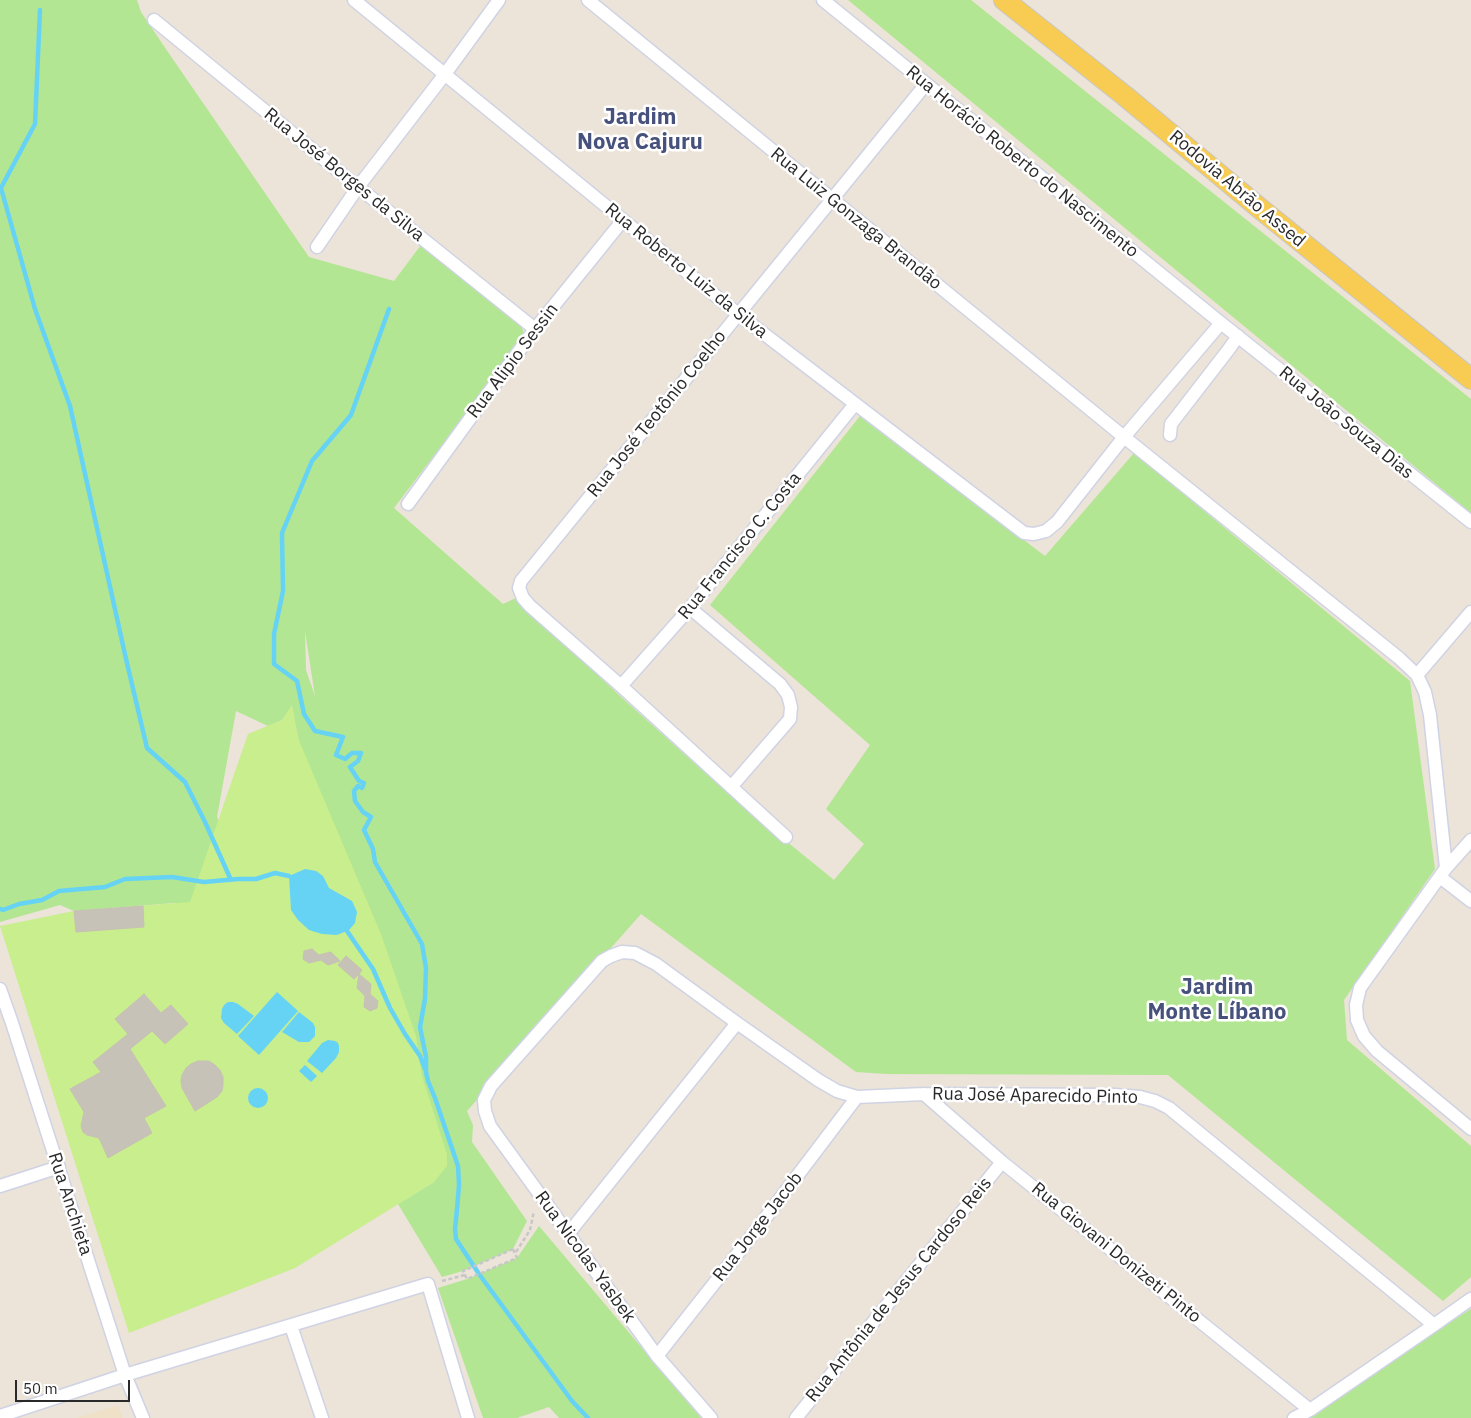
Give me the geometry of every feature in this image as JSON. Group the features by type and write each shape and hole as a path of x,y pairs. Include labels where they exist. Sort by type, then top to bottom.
{"main road":[{"name":"Rodovia Abrão Assed","path":"1004,0 1125,96 1264,212 1471,379"}],"street":[{"name":"Rua Roberto Luiz da Silva","path":"354,0 738,314 1024,533 1034,534 1046,531 1057,522 1124,437"},
{"path":"317,247 358,187 499,0"},
{"name":"Rua Luiz Gonzaga Brandão","path":"588,0 1124,437 1399,658 1417,675"},
{"name":"Rua Horácio Roberto do Nascimento","path":"823,0 1221,324"},
{"name":"Rua José Borges da Silva","path":"154,20 535,329"},
{"name":"Rua José Teotônio Coelho","path":"621,686 530,606 523,598 519,588 521,580 926,84"},
{"name":"Rua Alipio Sessin","path":"408,504 535,329 623,220"},
{"path":"1124,437 1221,324"},
{"name":"Rua João Souza Dias","path":"1221,324 1471,522"},
{"path":"1170,435 1171,424 1238,336"},
{"name":"Rua Francisco C. Costa","path":"621,686 690,608 855,404"},
{"path":"690,608 780,684 788,695 791,707 790,719 731,787"},
{"path":"1471,612 1417,675 1425,692 1430,715 1443,872 1471,901"},
{"path":"621,686 786,837"},
{"path":"1471,840 1443,872 1360,988 1356,1005 1357,1020 1364,1036 1377,1051 1471,1129"},
{"name":"Rua José Aparecido Pinto","path":"491,1086 602,961 622,952 635,953 656,964 737,1024 818,1080 837,1091 857,1097 924,1094 1115,1095 1140,1097 1155,1101 1169,1108 1434,1326"},
{"name":"Rua Anchieta","path":"0,989 125,1375 143,1418"},
{"path":"568,1234 737,1024"},
{"name":"Rua Nicolas Yasbek","path":"491,1086 484,1100 490,1126 657,1356 711,1418"},
{"name":"Rua Giovani Donizeti Pinto","path":"924,1094 1002,1162 1310,1410"},
{"name":"Rua Jorge Jacob","path":"657,1356 763,1222 857,1097"},
{"name":"Rua Antônia de Jesus Cardoso Reis","path":"796,1418 1002,1162"},
{"path":"0,1186 59,1167"},
{"path":"0,1416 125,1375 428,1284 468,1418"},
{"path":"1294,1418 1310,1410 1471,1299"},
{"path":"291,1326 322,1418"}],"path":[{"path":"516,1252 530,1230 535,1204 540,1196"},
{"path":"513,1249 517,1258 467,1279 465,1275 463,1271 513,1249"},
{"path":"428,1284 465,1275"}],"shaded area":[{"path":"118,1405 123,1418 77,1418"}],"green space":[{"path":"0,0 137,0 141,12 309,257 394,281 421,245 519,320 525,336 394,508 503,604 516,598 620,696 732,797 834,880 864,844 826,809 870,745 710,605 860,416 1045,556 1134,453 1410,681 1435,869 1344,1000 1347,1040 1471,1146 1471,1277 1443,1301 1168,1075 887,1074 856,1072 641,914 467,1111 473,1125 472,1142 527,1221 513,1249 463,1271 442,1277 398,1204 434,1182 298,738 292,706 282,720 268,726 236,711 217,817 238,863 229,917 174,903 74,911 60,905 0,922","holes":["305,631 315,696 306,670"]},
{"path":"848,0 971,0 1471,399 1471,513"},
{"path":"292,705 298,738 381,934 416,1036 422,1076 447,1154 447,1166 434,1182 295,1268 129,1333 0,926 74,911 190,902 248,734 282,720"},
{"path":"539,1226 701,1418 559,1418 549,1407 517,1418 483,1418 438,1288 467,1279 517,1258"},
{"path":"1471,1309 1471,1418 1309,1418 1442,1327"}],"water":[{"path":"305,869 316,871 323,876 329,888 352,901 357,912 355,923 349,930 337,935 322,934 309,930 298,920 291,910 289,876"},
{"path":"277,992 298,1011 259,1055 238,1036"},
{"path":"228,1002 238,1004 254,1016 237,1034 221,1018 222,1009"},
{"path":"299,1012 313,1023 315,1027 315,1036 309,1042 299,1042 282,1032"},
{"path":"328,1040 338,1043 339,1052 322,1073 307,1061 322,1043"},
{"path":"305,1065 317,1076 311,1082 299,1071"},
{"path":"258,1088 265,1091 268,1098 265,1105 258,1108 251,1105 248,1098 251,1091"}],"building":[{"path":"143,906 144,927 76,932 74,911"},
{"path":"312,949 319,955 331,952 340,961 328,965 321,960 309,963 303,959 304,951"},
{"path":"346,956 362,970 354,979 338,965"},
{"path":"359,974 371,984 370,994 378,1001 377,1008 370,1011 364,1007 365,996 357,988"},
{"path":"144,994 161,1013 171,1005 188,1024 165,1044 152,1031 130,1049 166,1106 144,1118 152,1133 108,1158 99,1138 83,1132 81,1126 84,1112 70,1089 101,1072 93,1062 128,1034 115,1019"},
{"path":"198,1061 209,1061 215,1065 223,1077 223,1085 222,1091 217,1097 195,1111 182,1088 181,1081 186,1068"}],"waterway":[{"path":"40,10 35,124 1,188 35,309 70,406 147,748 185,782 231,880"},
{"path":"389,309 351,415 312,461 282,533 283,591 274,634 274,664 297,681 304,714 315,731 343,737 336,755 345,759 352,753 361,753 358,761 350,767 359,781 364,783 362,788 358,786 354,791 355,801 363,812 371,817 364,830 373,849 375,862 422,944 426,968 425,999 420,1027 426,1057 428,1081 458,1166 459,1185 455,1229 456,1239 479,1274 572,1401 588,1418"},
{"path":"0,909 3,910 19,904 42,900 59,891 105,887 125,879 172,877 204,882 256,879 275,873 289,876"},
{"path":"347,931 373,969 390,1008 420,1056 425,1069"}],"district":[{"name":"Jardim Nova Cajuru","path":"640,130"},
{"name":"Jardim Monte Líbano","path":"1217,1000"}]}
